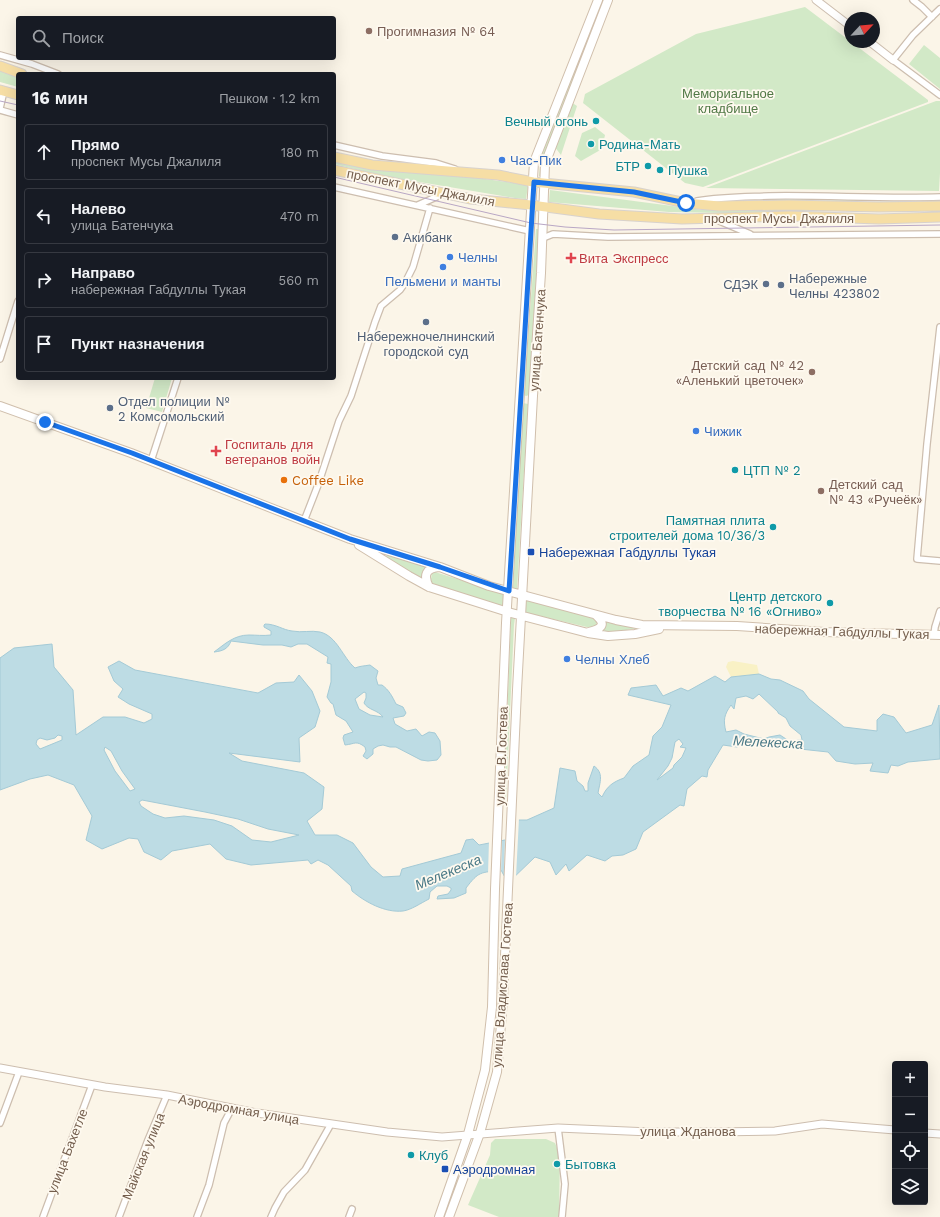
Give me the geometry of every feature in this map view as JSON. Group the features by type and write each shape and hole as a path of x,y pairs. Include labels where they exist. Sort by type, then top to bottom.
{"main road":[{"name":"улица Батенчука","path":"506,623 508,612 534,162 598,0"},
{"name":"улица Батенчука","path":"517,690 546,164 608,0"},
{"path":"576,54 579,51 582,51 586,58"},
{"path":"0,66 16,72"},
{"path":"2,90 16,94"},
{"name":"проспект Мусы Джалиля","path":"336,157 372,165 463,171 498,175 534,182 634,192 686,203 719,206 940,206"},
{"name":"проспект Мусы Джалиля","path":"336,170 471,199 599,214 682,219 790,216 879,218 940,217"},
{"path":"520,394 522,398 526,400 529,400 533,396"},
{"name":"набережная Габдуллы Тукая","path":"0,406 151,461 350,539 440,567 522,595 595,614 642,625 737,626 824,632 937,635"},
{"name":"набережная Габдуллы Тукая","path":"350,539 429,587 508,612 588,633 617,636 671,626"},
{"path":"429,587 426,576 427,572 432,568 440,567"},
{"path":"588,633 601,627 601,619 595,614"},
{"name":"улица В.Гостева","path":"495,889 506,623"},
{"name":"улица В.Гостева","path":"508,890 517,690"},
{"name":"улица Владислава Гостева","path":"439,1217 468,1134 485,1070 492,1007 495,889"},
{"name":"улица Владислава Гостева","path":"449,1217 480,1133 496,1072 503,1000 508,890"}],"street":[{"path":"816,0 844,21"},
{"path":"913,0 932,17"},
{"path":"893,60 914,35 940,9"},
{"path":"878,48 940,95"},
{"path":"0,55 16,60"},
{"path":"18,60 53,72"},
{"path":"2,90 0,109 16,114"},
{"path":"336,145 382,156 436,163 463,171"},
{"path":"336,187 530,231"},
{"path":"418,205 444,193"},
{"path":"686,203 728,197 818,195 908,198 940,197"},
{"path":"304,521 318,485 339,421 351,396 381,306 405,284 413,267 430,208"},
{"path":"714,218 755,236"},
{"path":"543,238 553,234 608,238 940,234"},
{"path":"0,359 16,307"},
{"path":"940,327 927,444 917,559 940,561"},
{"path":"151,461 177,380"},
{"path":"937,635 935,627 940,611"},
{"name":"Аэродромная улица","path":"0,1068 92,1085 388,1132 442,1137 480,1133"},
{"path":"0,1123 19,1072"},
{"name":"улица Бахетле","path":"43,1217 92,1085"},
{"name":"Майская улица","path":"119,1217 148,1140 167,1096"},
{"path":"197,1217 209,1185 224,1123 232,1108"},
{"path":"271,1217 274,1208 284,1192 305,1170 331,1124"},
{"name":"улица Жданова","path":"480,1133 558,1128 650,1132 775,1131 822,1124 892,1130"},
{"path":"558,1128 565,1184 562,1217"},
{"path":"928,1133 940,1134"},
{"path":"349,1217 352,1209"}],"green space":[{"name":"Мемориальное кладбище","path":"805,7 844,36 844,48 859,48 928,100 928,102 703,187 685,183 583,103 585,94 696,34"},
{"path":"924,45 940,58 940,89 909,64"},
{"path":"581,54 582,56 543,158 541,176 539,176 541,157"},
{"path":"0,70 16,76 16,86 0,82"},
{"path":"936,101 940,101 939,191 706,188"},
{"path":"571,102 577,106 561,155 554,146"},
{"path":"595,127 605,135 602,149 581,161 575,156 582,133"},
{"path":"336,161 375,170 464,176 528,185 526,199 384,176 336,164"},
{"path":"550,190 703,210 879,210 726,213 669,212 549,202"},
{"path":"795,198 940,200 940,202 796,200 722,202 726,199"},
{"path":"536,229 539,229 529,395 526,396 524,395"},
{"path":"154,380 171,380 162,412 146,408"},
{"path":"523,403 528,404 517,590 513,588"},
{"path":"387,554 426,567 422,572 422,580 386,557"},
{"path":"435,572 505,594 504,607 432,584 432,573"},
{"path":"524,599 594,617 597,622 596,626 591,628 523,612"},
{"path":"511,616 515,618 506,800 504,799"},
{"path":"604,621 643,627 621,631 600,632"},
{"path":"495,1139 546,1139 555,1143 560,1155 559,1217 499,1217 468,1205 490,1155 491,1143"}],"sand":[{"path":"733,661 757,665 759,674 731,677 726,667 728,662"}],"water":[{"path":"264,625 273,625 296,632 313,631 326,634 331,638 355,668 370,665 378,671 376,678 378,685 382,685 387,689 396,704 403,707 406,713 404,716 393,718 395,724 407,731 416,729 422,736 429,732 435,733 440,741 441,755 437,760 421,760 396,747 383,745 373,749 373,754 367,759 363,756 366,751 365,747 362,745 355,743 345,745 343,738 344,735 353,732 346,721 336,715 333,704 327,697 331,682 331,664 327,663 328,657 307,644 298,644 291,647 231,641 225,649 214,652 230,640 244,635 271,635 271,631 264,627","holes":["364,692 366,693 364,703 383,717 370,715 359,709 355,699"]},
{"name":"Мелекеска","path":"52,644 54,667 73,690 76,735 103,717 125,717 144,723 152,719 152,714 129,704 118,697 123,689 114,681 108,667 119,661 135,670 258,693 276,683 294,682 299,675 312,691 320,711 315,727 299,738 300,762 229,753 242,761 304,773 324,787 322,809 307,821 315,835 337,835 353,843 371,867 383,877 400,876 402,869 461,853 466,840 473,839 479,845 510,839 509,820 527,820 554,808 560,768 575,771 577,781 583,786 585,791 588,791 588,783 594,766 600,775 598,793 602,797 611,785 624,778 633,766 649,755 653,736 662,727 671,705 628,695 631,688 656,685 663,696 681,688 688,691 715,676 725,682 731,677 759,674 771,679 780,680 803,691 809,699 844,727 877,731 877,720 883,714 894,717 906,733 932,725 939,705 940,759 908,762 898,766 891,765 888,773 870,771 873,763 855,764 836,761 828,752 744,743 737,747 723,745 708,770 707,777 702,776 687,789 684,806 680,805 643,832 636,849 623,855 612,856 605,861 587,855 569,871 566,864 556,875 550,862 535,857 508,883 501,870 480,874 470,882 466,888 466,893 454,898 437,899 438,896 448,894 451,888 447,886 437,886 430,892 429,899 409,909 396,911 376,906 363,899 352,891 351,886 328,865 318,860 311,864 308,860 251,865 226,859 210,844 172,851 161,860 144,852 138,839 129,838 102,849 86,840 92,816 74,785 48,775 30,779 0,790 0,658 14,648","holes":["759,694 778,713 786,718 790,726 801,735 802,740 789,741 780,735 764,739 744,734 736,730 726,732 724,721 731,705 734,709 736,698 746,696 753,699","58,735 62,736 62,740 40,749 36,744 37,740 40,738 47,740 55,738","679,739 683,744 680,747 686,748 682,757 673,768 657,780 668,766 672,758 675,742","105,747 111,751 122,771 135,789 130,791 115,771 104,750","142,800 238,819 268,829 299,835 271,842 252,840 232,826 214,820 184,816 165,818 153,814 141,806 139,802"]}],"pier":[{"path":"508,818 519,818 516,877 510,884 507,884 504,878 505,838 508,837"},
{"path":"502,838 501,874 500,872 488,874 489,841"}],"tram line":[{"path":"0,101 16,105"},
{"path":"336,177 531,223 565,227 614,230 940,225"}],"place":[{"name":"Прогимназия № 64","path":"369,31"},
{"name":"Вечный огонь","path":"596,121"},
{"name":"Родина-Мать","path":"591,144"},
{"name":"Час-Пик","path":"502,160"},
{"name":"БТР","path":"648,166"},
{"name":"Пушка","path":"660,170"},
{"name":"Акибанк","path":"395,237"},
{"name":"Челны","path":"450,257"},
{"name":"Вита Экспресс","path":"571,258"},
{"name":"Пельмени и манты","path":"443,267"},
{"name":"СДЭК","path":"766,284"},
{"name":"Набережные Челны 423802","path":"781,285"},
{"name":"Набережночелнинский городской суд","path":"426,322"},
{"name":"Детский сад № 42 «Аленький цветочек»","path":"812,372"},
{"name":"Отдел полиции № 2 Комсомольский","path":"110,408"},
{"name":"Чижик","path":"696,431"},
{"name":"Госпиталь для ветеранов войн","path":"216,451"},
{"name":"ЦТП № 2","path":"735,470"},
{"name":"Coffee Like","path":"284,480"},
{"name":"Детский сад № 43 «Ручеёк»","path":"821,491"},
{"name":"Памятная плита строителей дома 10/36/3","path":"773,527"},
{"name":"Набережная Габдуллы Тукая","path":"531,552"},
{"name":"Центр детского творчества № 16 «Огниво»","path":"830,603"},
{"name":"Челны Хлеб","path":"567,659"},
{"name":"Клуб","path":"411,1155"},
{"name":"Бытовка","path":"557,1164"},
{"name":"Аэродромная","path":"445,1169"}],"route":[{"path":"45,422 132,453 350,539 440,567 489,586 509,591 531,205 534,182 634,192 686,203"}]}
